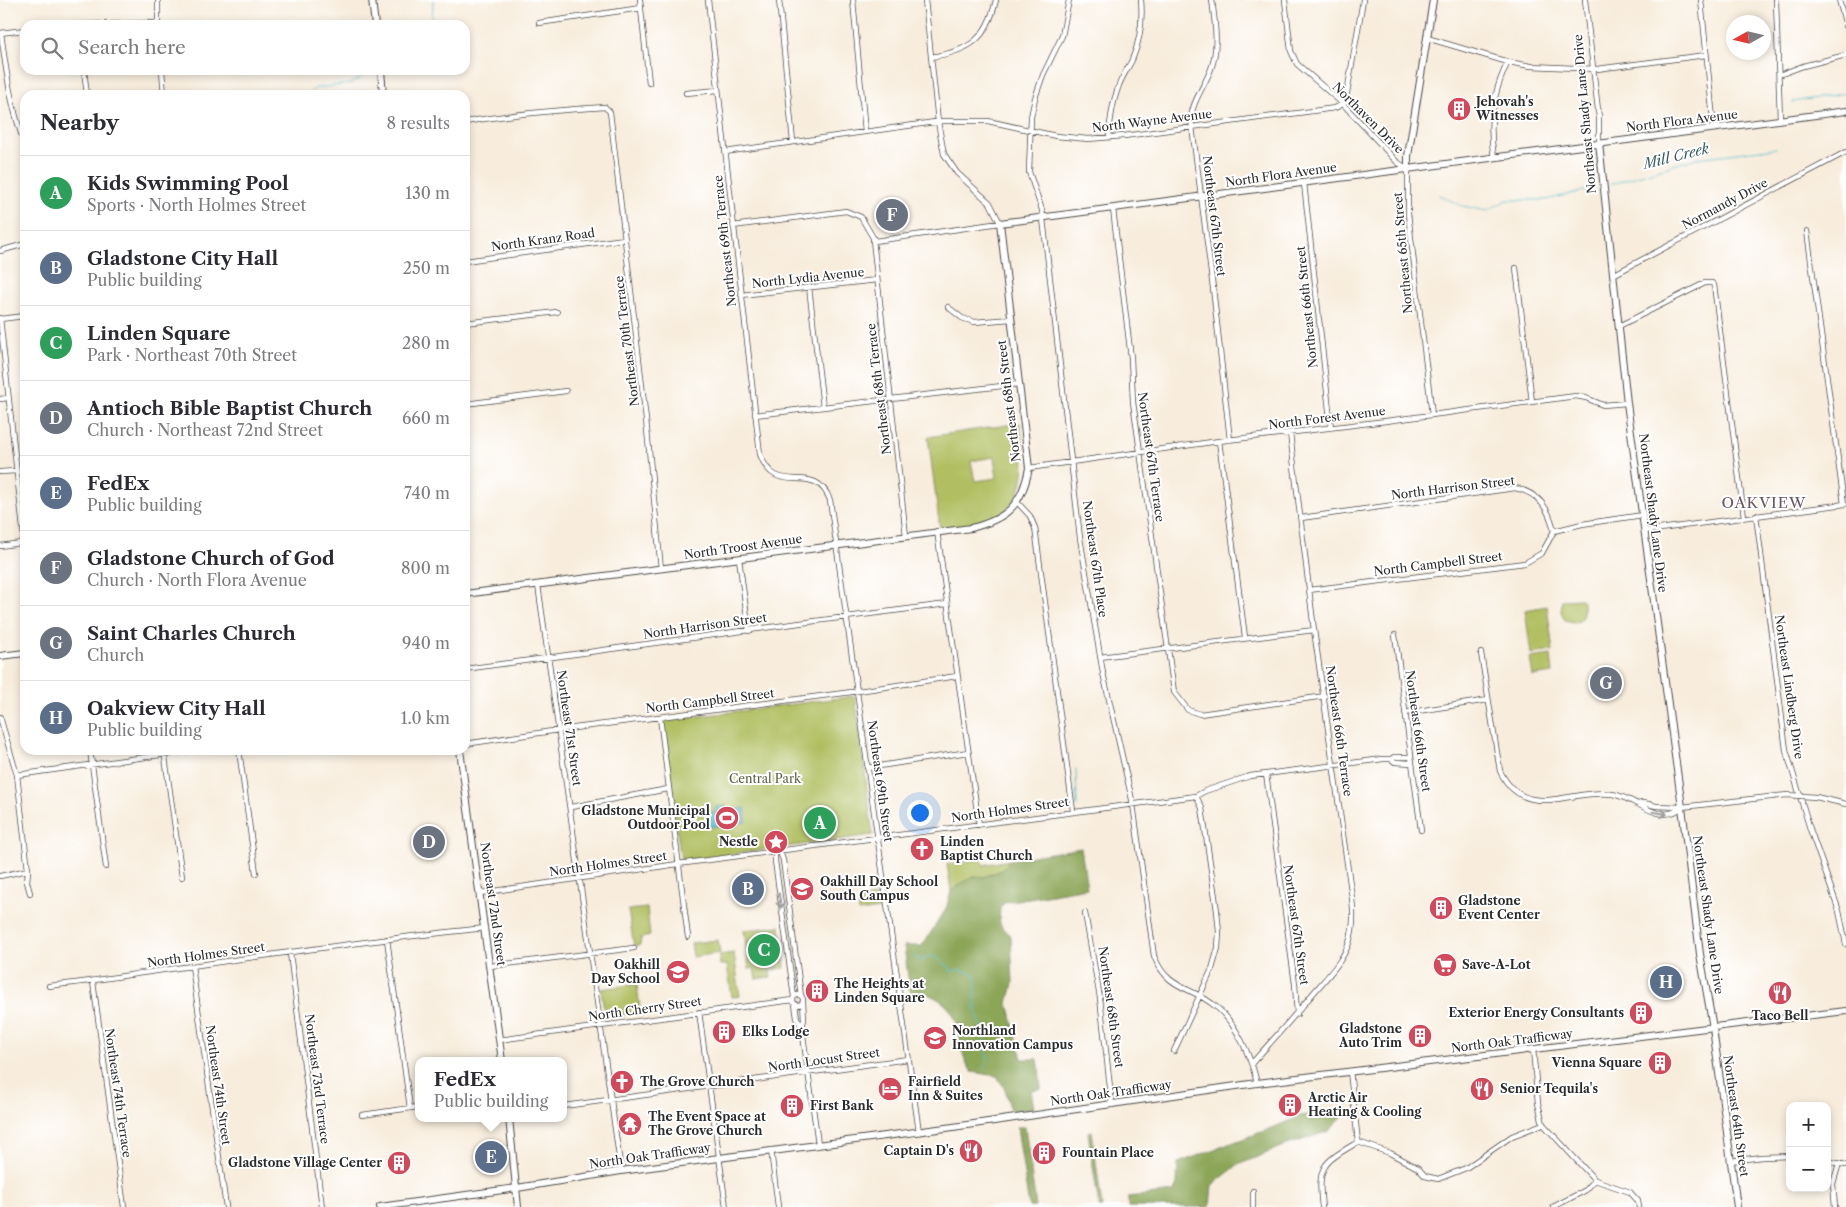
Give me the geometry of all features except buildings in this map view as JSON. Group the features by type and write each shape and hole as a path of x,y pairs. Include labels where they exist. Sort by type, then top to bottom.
{"street":[{"path":"158,0 158,20"},
{"path":"372,0 375,20"},
{"path":"640,0 649,83"},
{"name":"Northeast 69th Terrace","path":"708,0 760,454 764,464 774,475"},
{"path":"779,0 793,142"},
{"path":"853,0 865,132"},
{"name":"Northeast 68th Street","path":"925,0 938,122 944,154 957,173 990,203 1000,223 1029,468 1026,486 1017,502"},
{"path":"931,57 954,52 974,42 987,25 996,0"},
{"name":"Northeast 67th Place","path":"1069,0 1062,36 1035,98 1030,130 1029,172 1041,204 1080,538 1100,657 1133,804 1154,956 1158,968 1172,982 1210,1001 1226,1016 1252,1063 1257,1083"},
{"path":"1109,137 1112,108 1117,88 1131,61 1140,36 1141,0"},
{"name":"Northeast 67th Street","path":"1212,0 1215,26 1212,68 1192,109 1230,440"},
{"name":"Northaven Drive","path":"1285,0 1291,51 1295,61 1343,104 1397,162 1408,169"},
{"path":"1343,104 1346,100 1363,0"},
{"name":"Northeast 65th Street","path":"1432,415 1408,213 1408,156 1434,0"},
{"name":"Northeast Shady Lane Drive","path":"1585,0 1594,69 1599,118 1599,143 1627,403 1700,954 1713,1028"},
{"path":"1701,0 1714,129"},
{"path":"1776,0 1780,120"},
{"path":"1839,0 1846,26"},
{"path":"539,23 641,8"},
{"path":"20,31 1,33 8,81 20,129"},
{"path":"1427,38 1508,62 1531,66 1594,69 1706,55"},
{"path":"1779,76 1803,66 1846,55"},
{"path":"1494,158 1490,139 1492,110 1499,83 1508,62"},
{"path":"85,75 87,90"},
{"path":"162,75 164,90"},
{"path":"381,75 383,90"},
{"path":"686,93 718,90"},
{"name":"North Wayne Avenue","path":"725,152 958,120 988,121 1078,139 1109,137 1335,108 1343,104"},
{"name":"Northeast 70th Terrace","path":"470,121 493,117 606,107 610,112 646,413 661,569"},
{"name":"North Flora Avenue","path":"873,240 1846,111"},
{"name":"Normandy Drive","path":"1613,275 1846,152"},
{"name":"Northeast 66th Street","path":"1304,183 1331,428"},
{"name":"Northeast 67th Terrace","path":"1113,209 1131,358 1132,402 1141,452 1173,689 1188,710 1200,714 1325,696"},
{"path":"734,226 846,211 861,217 873,240"},
{"path":"1645,531 1845,504 1807,232"},
{"name":"North Kranz Road","path":"470,260 624,239"},
{"name":"Northeast 68th Terrace","path":"873,240 906,536"},
{"path":"0,251 20,245"},
{"path":"1516,268 1532,402"},
{"name":"North Lydia Avenue","path":"741,295 877,280"},
{"path":"1619,326 1705,283 1714,285 1744,517"},
{"path":"809,287 822,407"},
{"path":"948,307 962,318 974,322 1011,319"},
{"path":"470,322 557,312"},
{"path":"20,317 0,319 20,504"},
{"path":"755,415 1019,384"},
{"path":"470,403 566,391"},
{"name":"North Forest Avenue","path":"1029,468 1219,441 1576,396 1603,405 1627,403"},
{"path":"0,399 8,398"},
{"name":"Northeast 66th Terrace","path":"1290,432 1314,630 1325,696 1354,924 1344,954 1297,1014"},
{"path":"1219,441 1245,637"},
{"path":"0,472 16,471"},
{"name":"Northeast 69th Street","path":"774,475 784,478 811,480 820,484 830,500 919,1132"},
{"name":"North Harrison Street","path":"1301,518 1515,488 1532,494 1544,504 1551,517 1554,531"},
{"path":"1017,502 1030,516 1035,528 1072,811"},
{"name":"North Troost Avenue","path":"470,593 971,528 988,524 1010,511 1017,502"},
{"path":"1554,531 1582,524 1643,515"},
{"name":"Northeast Lindberg Drive","path":"1756,515 1783,735 1789,764 1839,911 1846,944"},
{"path":"937,531 979,825"},
{"name":"North Campbell Street","path":"1309,590 1524,563 1542,552 1554,531"},
{"path":"0,546 20,544"},
{"path":"739,559 749,630"},
{"name":"Northeast 71st Street","path":"538,585 621,1171"},
{"name":"North Harrison Street","path":"470,669 947,604"},
{"path":"1100,657 1245,637 1314,630"},
{"name":"Northeast 66th Street","path":"1395,635 1421,830"},
{"path":"1481,653 1500,771 1508,784 1518,794 1528,799 1538,800 1603,792 1622,796 1646,810 1659,814 1668,814 1682,807"},
{"path":"0,656 20,654"},
{"name":"North Campbell Street","path":"470,743 958,676"},
{"path":"1405,713 1488,700"},
{"path":"0,717 18,775 28,870 27,882 30,893"},
{"path":"660,718 688,937"},
{"path":"867,768 968,752"},
{"path":"91,755 106,867"},
{"path":"18,775 148,755"},
{"path":"165,755 182,877"},
{"path":"240,755 256,873"},
{"name":"Northeast 72nd Street","path":"461,755 501,1057"},
{"name":"North Holmes Street","path":"480,893 678,864 1196,796 1238,779 1266,774 1391,759 1394,757 1412,760"},
{"name":"Northeast 67th Street","path":"1266,774 1294,977 1297,1014"},
{"path":"570,807 668,789"},
{"path":"1638,804 1644,802 1656,806 1682,807 1780,795 1799,795 1846,804"},
{"path":"1174,1051 1215,958 1219,932 1202,808 1196,796"},
{"path":"778,852 783,860 803,1002 804,1019 802,1028"},
{"path":"778,852 775,861 794,1000 797,1018 802,1028 818,1144"},
{"path":"0,876 28,870"},
{"name":"Northeast 68th Street","path":"1085,913 1100,998 1112,1104"},
{"name":"North Holmes Street","path":"50,986 93,982 192,966 387,939 485,928"},
{"path":"387,939 410,1108"},
{"path":"490,966 634,948"},
{"name":"Northeast 73rd Terrace","path":"290,953 322,1207"},
{"name":"Northeast 74th Street","path":"192,966 226,1207"},
{"name":"Northeast 74th Terrace","path":"93,982 124,1207"},
{"path":"794,1000 798,995 801,996"},
{"path":"794,1000 800,1004 803,1002"},
{"name":"North Cherry Street","path":"499,1040 794,1000"},
{"name":"North Oak Trafficway","path":"380,1207 720,1157 919,1132 1257,1083 1846,1011"},
{"path":"699,1012 726,1207"},
{"path":"1252,1063 1297,1014"},
{"name":"Northeast 64th Street","path":"1713,1028 1736,1207"},
{"path":"1532,1049 1538,1103 1543,1124 1595,1180 1630,1192 1638,1201 1639,1207"},
{"name":"North Locust Street","path":"567,1106 908,1059"},
{"path":"1350,1071 1358,1142"},
{"path":"362,1115 415,1107"},
{"path":"509,1122 518,1207"},
{"path":"1322,1207 1319,1184 1323,1170 1338,1153 1358,1142 1390,1153 1418,1168 1425,1176 1438,1179 1466,1168 1512,1136 1543,1124"},
{"path":"771,1150 778,1207"},
{"path":"1730,1161 1786,1156"},
{"path":"1831,1162 1846,1164"},
{"path":"1835,1207 1833,1184 1839,1163"},
{"path":"1553,1207 1586,1190 1595,1180"},
{"path":"1253,1207 1254,1190"}],"green space":[{"path":"1020,423 1024,465 1019,491 1013,502 1003,512 989,520 971,525 940,529 928,437","holes":["994,457 997,478 975,481 971,461"]},
{"path":"1581,599 1583,601 1582,619 1576,622 1565,620 1561,612 1562,600"},
{"path":"1547,606 1553,651 1531,654 1525,610"},
{"path":"1551,655 1553,673 1533,676 1530,658"},
{"name":"Central Park","path":"855,696 873,835 681,861 662,721"},
{"path":"1081,848 1087,888 1005,902 1000,908 1000,924 1011,936 1013,984 1008,1003 1022,1059 1038,1059 1041,1089 1031,1090 1034,1108 1011,1111 1005,1089 997,1076 972,1072 962,1051 956,1021 944,1003 924,992 910,992 904,946 922,946 946,909 951,891 973,876 984,877 1002,870 1010,860"},
{"path":"982,859 983,865 1010,860 1002,870 984,877 973,876 951,891 947,864"},
{"path":"878,896 880,909 859,912 858,901"},
{"path":"647,908 650,936 641,938 640,945 634,946 628,910"},
{"path":"780,926 785,968 770,970 771,977 756,979 754,968 749,969 744,930"},
{"path":"718,940 720,953 693,957 691,943"},
{"path":"734,953 740,996 732,997 727,965 720,965 719,955"},
{"path":"637,984 639,1012 605,1017 601,989"},
{"path":"1341,1109 1342,1118 1329,1131 1284,1146 1238,1165 1212,1185 1210,1207 1128,1207 1128,1197 1174,1192 1177,1183 1178,1163 1301,1116"},
{"path":"1017,1127 1025,1127 1036,1207 1029,1207"},
{"path":"1092,1131 1102,1207 1099,1207 1088,1132"}],"water":[{"name":"Gladstone Municipal Outdoor Pool","path":"726,806 727,811 745,808 746,822 709,827 707,813 716,812 716,807"}],"waterway":[{"path":"432,20 433,0"},
{"path":"314,90 316,88 350,84 366,75"},
{"name":"Mill Creek","path":"1793,102 1846,93"},
{"name":"Mill Creek","path":"1611,184 1697,158 1776,148"},
{"name":"Mill Creek","path":"1439,195 1462,206 1487,211 1507,200 1546,200 1596,188"},
{"path":"1076,769 1077,806"},
{"path":"914,956 919,960 924,960 928,956 937,957 942,963 950,967 951,972 958,969 976,975 975,1007 982,1027 988,1058 984,1069"}],"place":[{"name":"Jehovah's Witnesses","path":"1459,109"},
{"name":"Gladstone Church of God","path":"892,215"},
{"name":"Saint Charles Church","path":"1606,683"},
{"name":"Gladstone Municipal Outdoor Pool","path":"727,818"},
{"name":"Kids Swimming Pool","path":"820,823"},
{"name":"Antioch Bible Baptist Church","path":"429,842"},
{"name":"Nestle","path":"776,842"},
{"name":"Linden Baptist Church","path":"922,849"},
{"name":"Gladstone City Hall","path":"748,889"},
{"name":"Oakhill Day School South Campus","path":"802,889"},
{"name":"Gladstone Event Center","path":"1441,908"},
{"name":"Linden Square","path":"764,950"},
{"name":"Save-A-Lot","path":"1445,965"},
{"name":"Oakhill Day School","path":"678,972"},
{"name":"Oakview City Hall","path":"1666,982"},
{"name":"The Heights at Linden Square","path":"817,991"},
{"name":"Taco Bell","path":"1780,993"},
{"name":"Exterior Energy Consultants","path":"1641,1013"},
{"name":"Elks Lodge","path":"724,1032"},
{"name":"Gladstone Auto Trim","path":"1420,1036"},
{"name":"Northland Innovation Campus","path":"935,1038"},
{"name":"Vienna Square","path":"1660,1063"},
{"name":"The Grove Church","path":"622,1082"},
{"name":"Fairfield Inn & Suites","path":"890,1089"},
{"name":"Senior Tequila's","path":"1482,1089"},
{"name":"Arctic Air Heating & Cooling","path":"1290,1105"},
{"name":"First Bank","path":"792,1106"},
{"name":"The Event Space at The Grove Church","path":"630,1124"},
{"name":"Captain D's","path":"971,1151"},
{"name":"Fountain Place","path":"1044,1153"},
{"name":"FedEx","path":"491,1157"},
{"name":"Gladstone Village Center","path":"399,1163"}],"district":[{"name":"OAKVIEW","path":"1764,503"}]}
